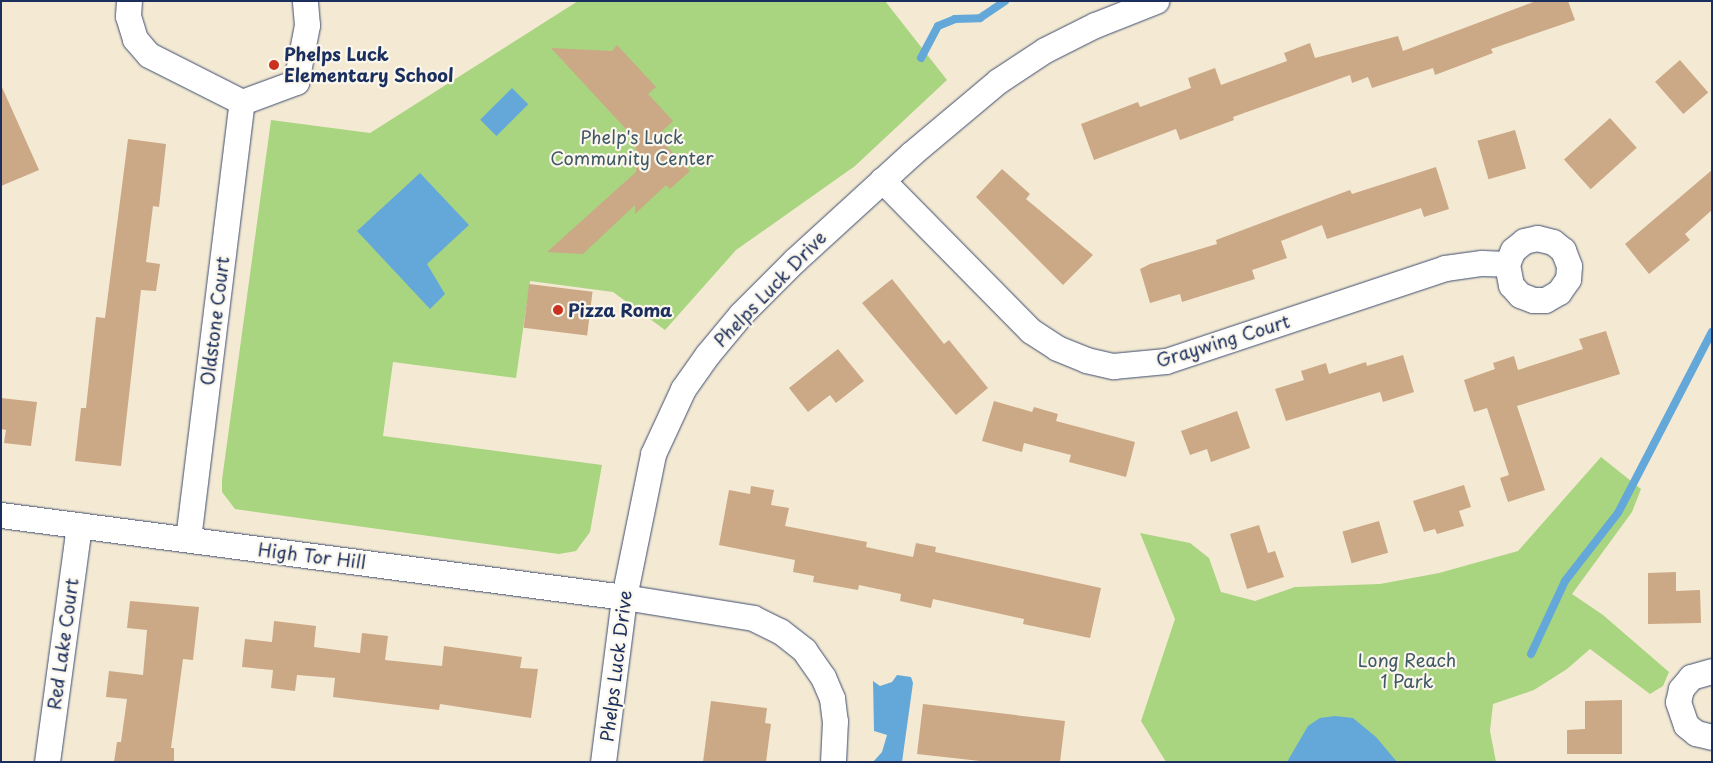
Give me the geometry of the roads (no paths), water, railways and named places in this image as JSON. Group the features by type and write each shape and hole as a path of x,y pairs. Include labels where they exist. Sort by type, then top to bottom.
{"street":[{"path":"129,1 128,16 135,39 149,55 242,102 296,82 306,25 305,1"},
{"name":"Phelps Luck Drive","path":"603,762 624,597 653,454 683,389 741,314 882,180 998,81 1045,50 1095,25 1156,1"},
{"name":"Oldstone Court","path":"188,540 242,102"},
{"name":"Graywing Court","path":"882,180 1030,331 1057,348 1086,360 1113,366 1166,361 1445,268 1482,262 1507,264"},
{"name":"High Tor Hill","path":"1,514 624,597 753,618 780,632 804,650 824,677 832,698 836,743 833,762"},
{"name":"Red Lake Court","path":"47,762 79,525"},
{"path":"1712,671 1691,677 1681,689 1678,702 1686,725 1696,734 1712,737"}],"water":[{"path":"512,88 528,104 496,136 480,120"},
{"path":"420,173 469,225 427,264 445,294 430,309 357,231"},
{"path":"897,675 911,677 913,683 902,762 873,762 882,752 887,735 874,731 873,681 880,686 892,682"},
{"path":"1335,716 1353,718 1376,737 1397,762 1287,762 1308,726 1320,718"}],"waterway":[{"path":"921,58 938,26 955,19 980,18 1005,1"},
{"path":"1531,654 1565,581 1618,513 1712,332"}],"place":[{"name":"Phelps Luck Elementary School","path":"274,65"},
{"name":"Pizza Roma","path":"558,310"}],"park label":[{"name":"Phelp's Luck Community Center","path":"632,148"},
{"name":"Long Reach 1 Park","path":"1407,671"}]}
